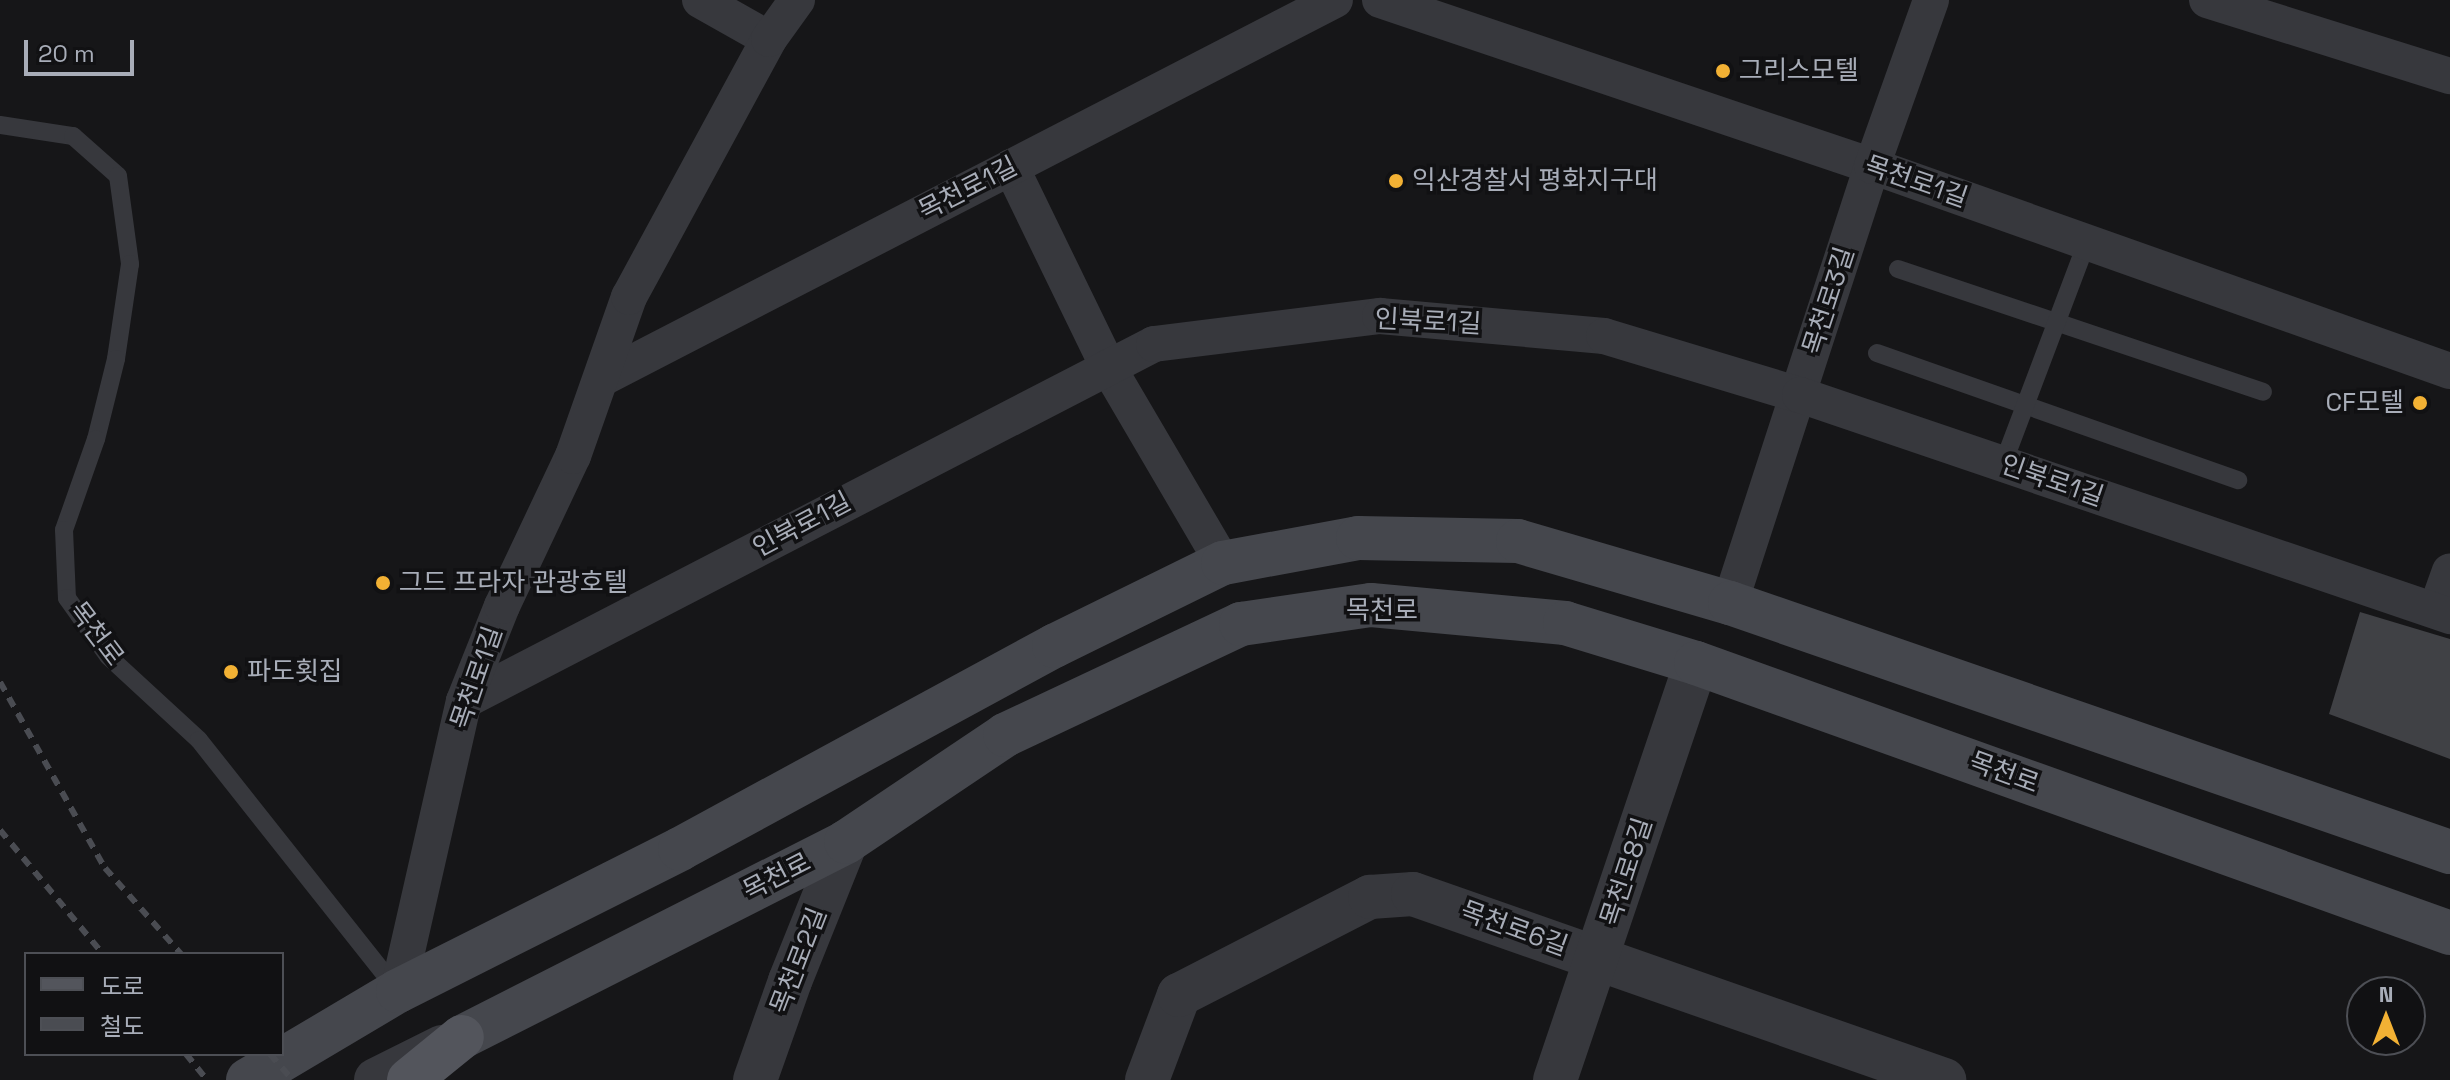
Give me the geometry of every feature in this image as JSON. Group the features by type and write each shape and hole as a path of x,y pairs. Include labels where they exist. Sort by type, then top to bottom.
{"main road":[{"path":"248,1080 398,991 680,849 1054,646 1223,563 1358,538 1518,541 1730,603 2450,852"},
{"name":"목천로","path":"462,1037 846,842 1005,735 1241,624 1371,605 1565,623 1696,663 2450,933"},
{"path":"409,1080 462,1037"}],"street":[{"path":"700,0 769,39"},
{"name":"목천로1길","path":"398,991 464,701 502,606 573,456 629,297 769,39 797,0"},
{"name":"목천로1길","path":"601,379 1335,0"},
{"name":"목천로1길","path":"1380,0 1872,166 2450,371"},
{"name":"목천로3길","path":"1730,603 1872,166 1931,0"},
{"path":"2207,0 2450,76"},
{"path":"1011,167 1108,367 1223,563"},
{"name":"인북로1길","path":"464,701 1154,344 1380,316 1604,336 1800,395 2443,613 2450,571"},
{"name":"목천로8길","path":"1555,1080 1696,663"},
{"name":"목천로2길","path":"755,1080 790,981 846,842"},
{"name":"목천로6길","path":"1147,1080 1179,995 1370,897 1413,894 1944,1080"},
{"name":"목천로","path":"376,1080 462,1037"}],"lane":[{"name":"목천로","path":"0,125 73,136 118,176 130,264 106,399 64,530 67,598 109,657 199,740 398,991"},
{"path":"2003,464 2087,242"},
{"path":"1898,269 2263,392"},
{"path":"1877,353 2238,480"}],"building":[{"path":"2360,612 2450,639 2450,759 2329,714"}],"railway":[{"path":"0,682 105,868 179,952"},
{"path":"0,830 101,952"},
{"path":"188,1056 207,1080"},
{"path":"272,1056 293,1080"}],"place":[{"name":"그리스모텔","path":"1723,71"},
{"name":"익산경찰서 평화지구대","path":"1396,181"},
{"name":"CF모텔","path":"2420,403"},
{"name":"그드 프라자 관광호텔","path":"383,583"},
{"name":"파도횟집","path":"231,672"}]}
